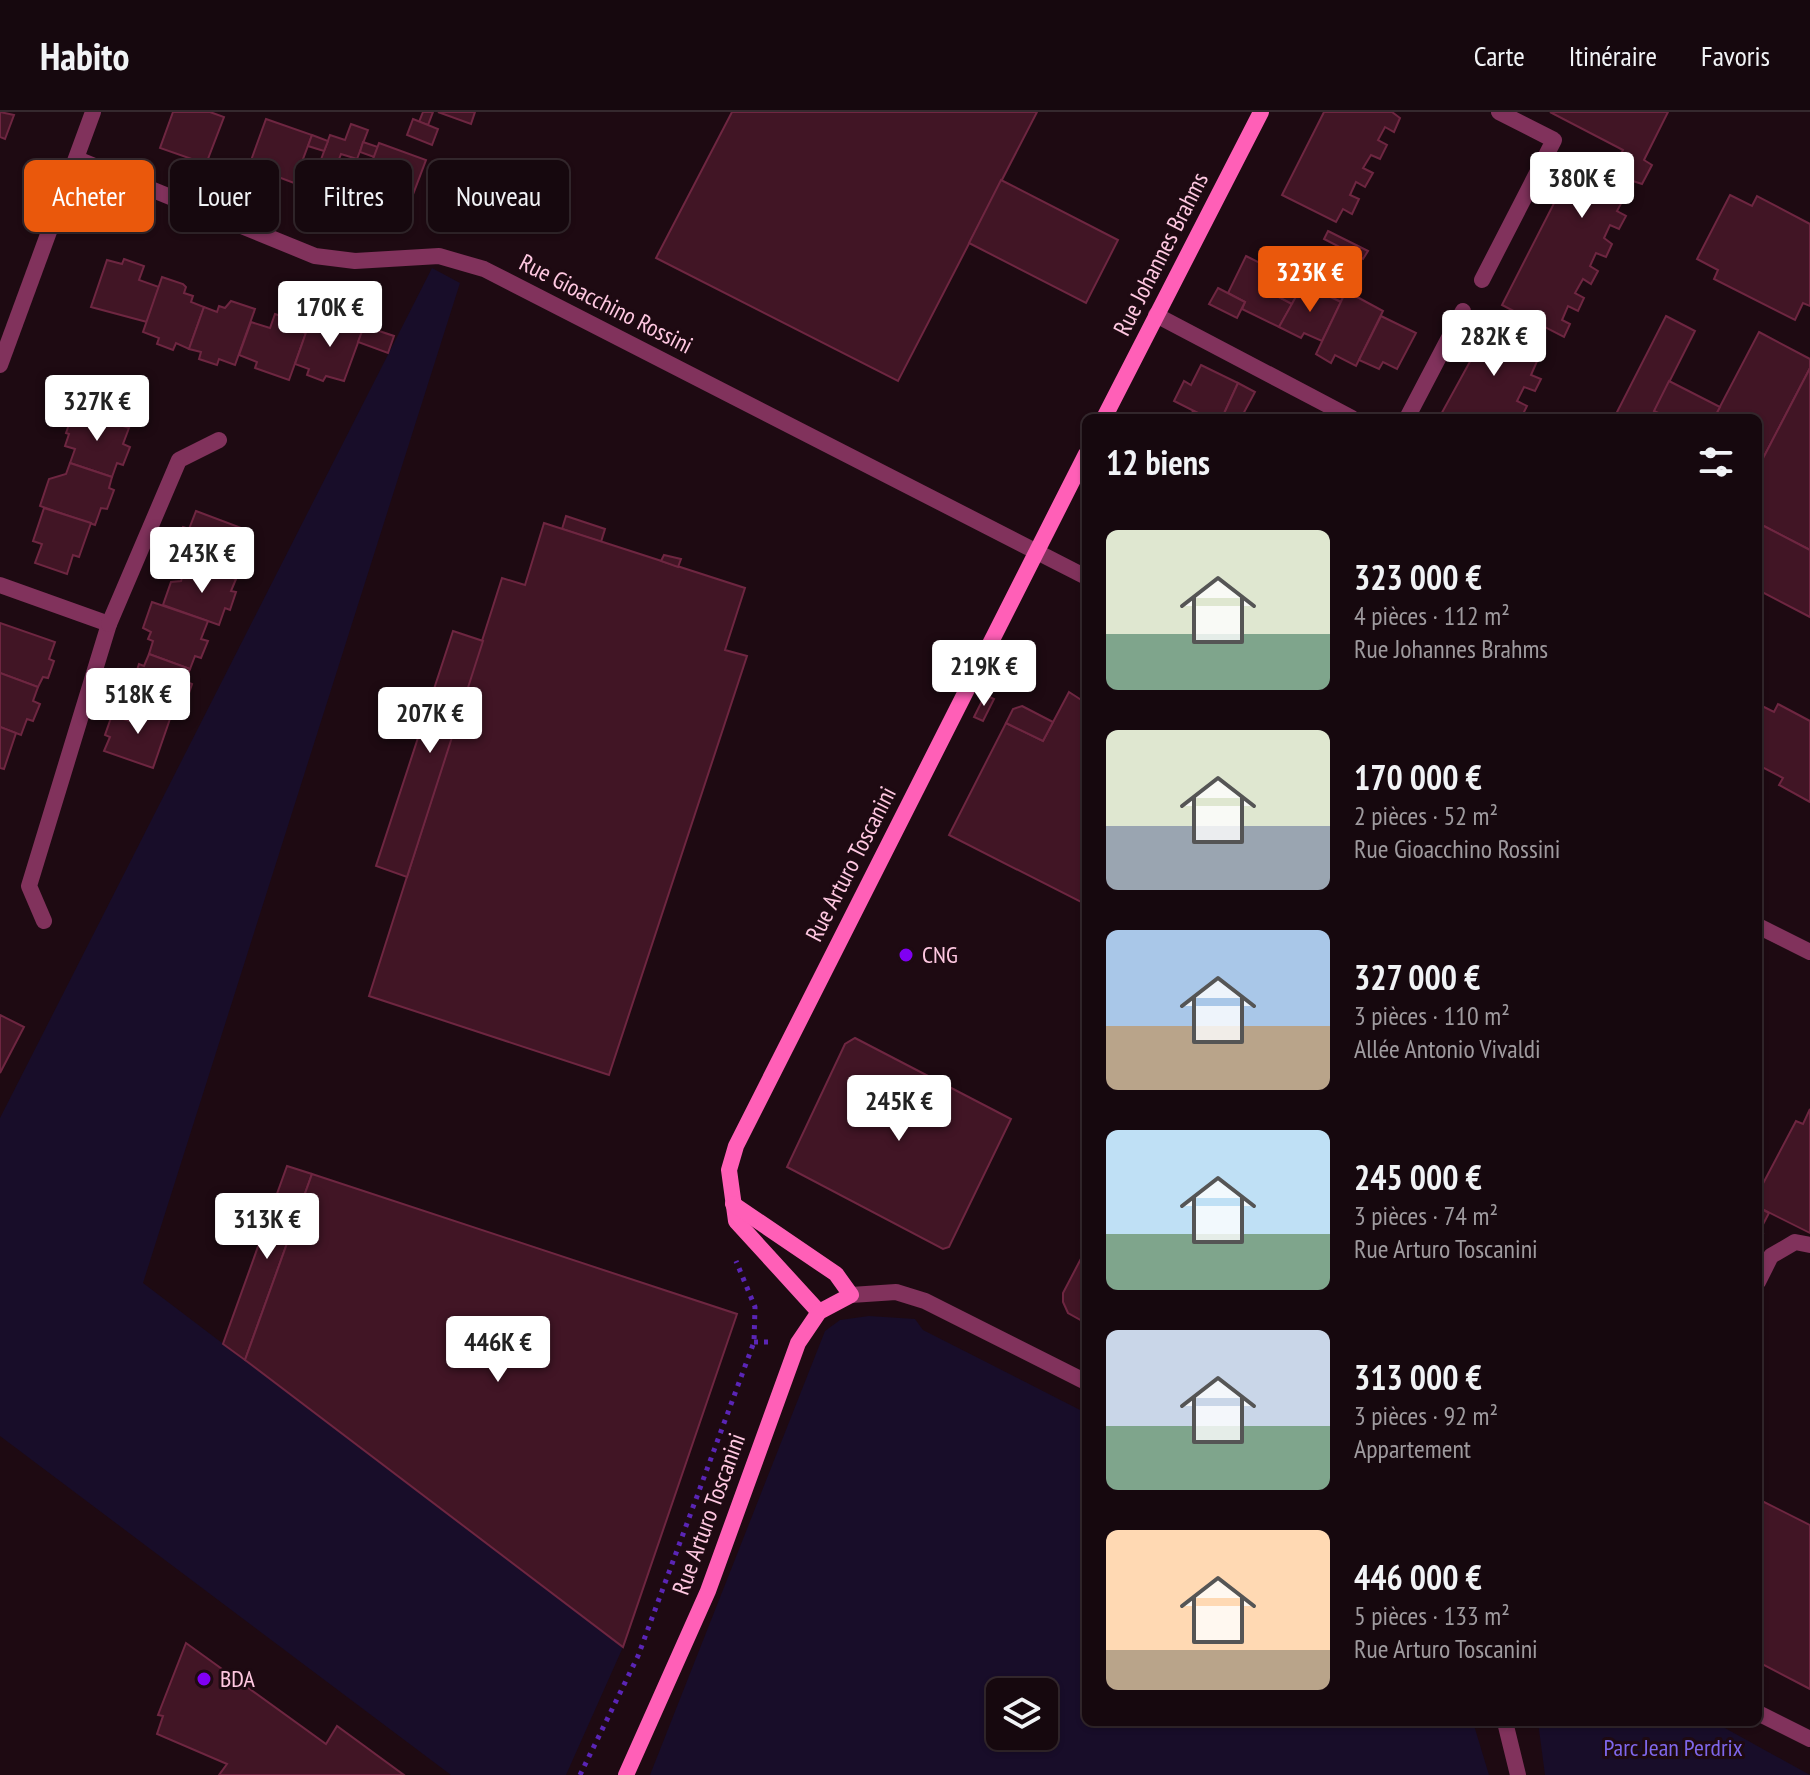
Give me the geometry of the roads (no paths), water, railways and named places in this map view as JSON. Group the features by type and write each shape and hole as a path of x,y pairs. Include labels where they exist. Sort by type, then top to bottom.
{"street":[{"path":"0,365 93,112"},
{"name":"Rue Johannes Brahms","path":"1106,414 1261,112"},
{"path":"1482,280 1554,140 1499,112"},
{"name":"Rue Gioacchino Rossini","path":"77,159 315,256 355,261 439,256 484,269 1082,575"},
{"path":"1409,414 1463,311"},
{"path":"1156,315 1344,414"},
{"path":"44,921 29,886 109,624 179,460 219,440"},
{"path":"1037,551 1082,462"},
{"name":"Rue Arturo Toscanini","path":"734,1212 729,1170 745,1123 1037,551"},
{"path":"0,585 109,624"},
{"path":"1762,928 1810,952"},
{"path":"734,1212 836,1274 851,1295"},
{"path":"734,1212 819,1312 851,1295 896,1292 925,1301 1082,1380"},
{"path":"1762,1274 1771,1256 1795,1242 1810,1245"},
{"name":"Rue Arturo Toscanini","path":"626,1775 708,1591 798,1343 819,1312"},
{"path":"1762,1715 1810,1739"},
{"path":"1509,1726 1518,1775"}],"place":[{"name":"CNG","path":"906,955"},
{"name":"BDA","path":"204,1679"}],"park label":[{"name":"Parc Jean Perdrix","path":"1673,1748"}]}
